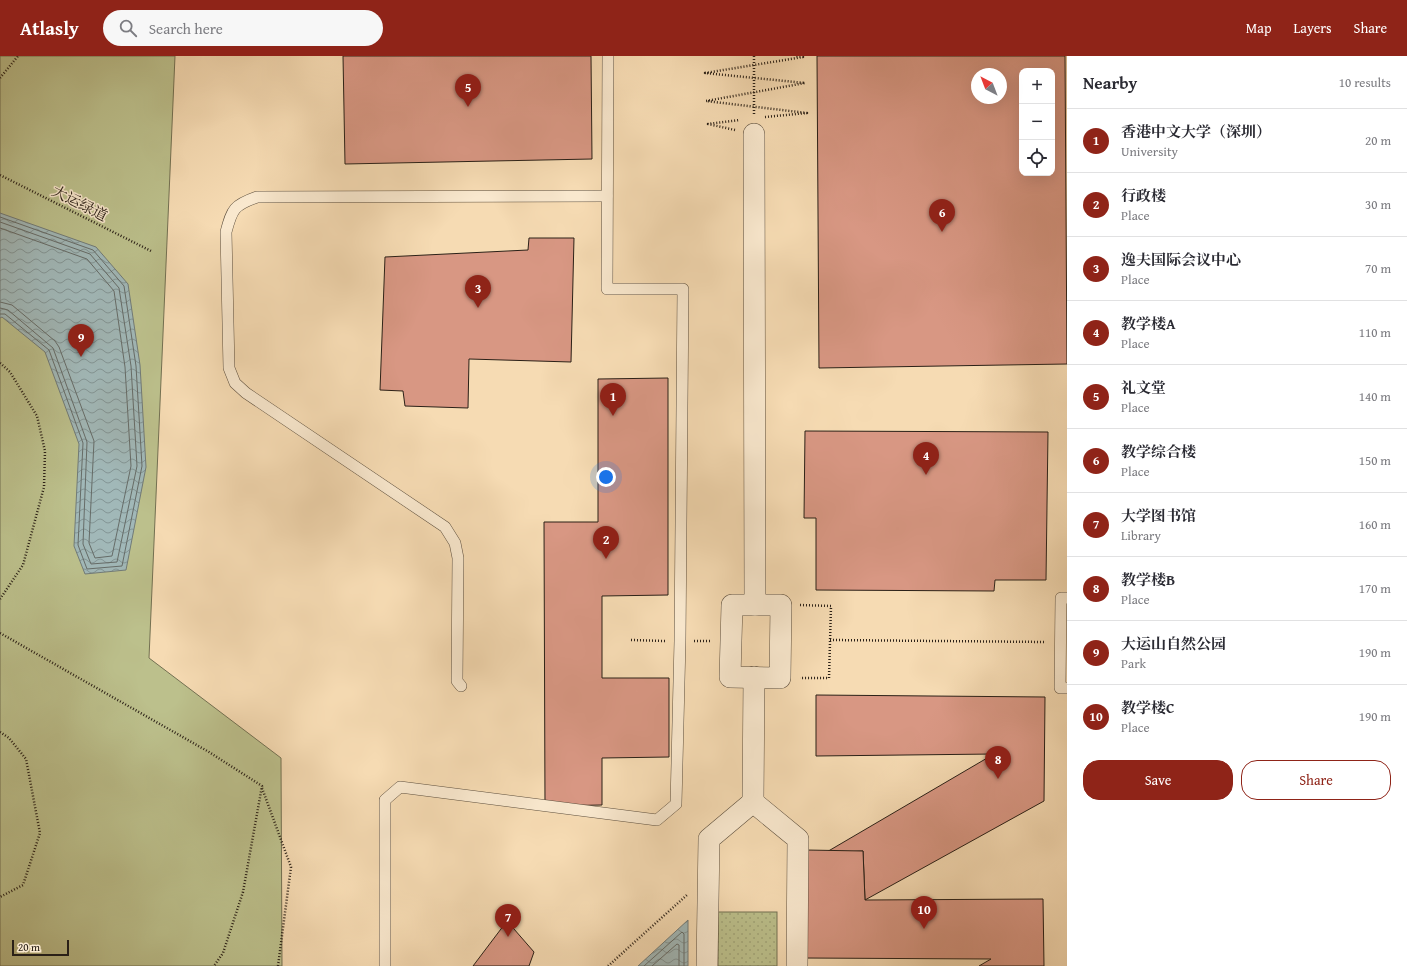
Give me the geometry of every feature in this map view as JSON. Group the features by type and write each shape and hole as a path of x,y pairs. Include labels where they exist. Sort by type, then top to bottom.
{"street":[{"path":"754,126 754,605"},
{"path":"732,605 754,605 781,605 780,678 730,677 732,605"},
{"path":"707,966 709,839 753,802 754,678"},
{"path":"753,802 798,839 797,966"}],"lane":[{"path":"385,966 385,800 400,787 657,820 676,804 680,641 683,289 607,289 608,56"},
{"path":"461,686 456,681 458,558 455,543 445,527 246,394 235,382 229,368 226,232 231,214 242,202 257,197 607,196"},
{"path":"1067,598 1061,598 1060,642 1060,688 1067,688"}],"path":[{"path":"0,78 18,56"},
{"path":"754,56 754,126"},
{"path":"754,126 708,124 754,126 806,112 706,101 805,83 705,73 803,57 795,56"},
{"name":"大运绿道","path":"0,175 151,251"},
{"path":"0,363 10,372 37,416 45,451 44,486 23,565 0,599"},
{"path":"780,678 829,678 831,606 781,605"},
{"path":"0,633 209,752 262,786 290,867 278,966"},
{"path":"631,640 731,641"},
{"path":"830,640 1060,642"},
{"path":"0,732 9,738 26,759 40,833 22,885 0,897"},
{"path":"214,966 223,953 242,892 262,786"},
{"path":"608,966 708,876"}],"green space":[{"path":"0,56 175,56 149,658 281,758 282,966 0,966"},
{"path":"718,912 777,912 777,966 718,966"}],"water":[{"path":"0,213 96,247 128,284 140,365 146,467 126,570 85,574 74,546 79,444 45,352 2,317 0,318"},
{"path":"688,920 688,966 638,966"}],"building":[{"path":"343,56 591,56 592,159 345,164"},
{"path":"817,56 1065,56 1067,364 819,368"},
{"path":"529,238 574,238 571,362 469,359 468,408 405,406 403,391 380,390 385,257 528,250"},
{"path":"668,378 668,595 602,596 602,678 669,678 669,757 602,758 602,805 545,806 544,522 598,522 598,379"},
{"path":"805,431 1048,432 1046,580 995,580 994,591 816,590 816,518 804,518"},
{"path":"816,695 1045,697 1044,801 865,900 863,851 825,853 994,754 816,756"},
{"path":"806,850 863,851 865,900 1043,899 1044,966 979,966 991,959 805,958"},
{"path":"507,921 534,952 529,966 473,966"}],"place":[{"name":"礼文堂","path":"468,107"},
{"name":"教学综合楼","path":"942,232"},
{"name":"逸夫国际会议中心","path":"478,308"},
{"name":"大运山自然公园","path":"81,357"},
{"name":"香港中文大学（深圳）","path":"613,416"},
{"name":"教学楼A","path":"926,475"},
{"name":"行政楼","path":"606,559"},
{"name":"教学楼B","path":"998,779"},
{"name":"教学楼C","path":"924,929"},
{"name":"大学图书馆","path":"508,937"}]}
